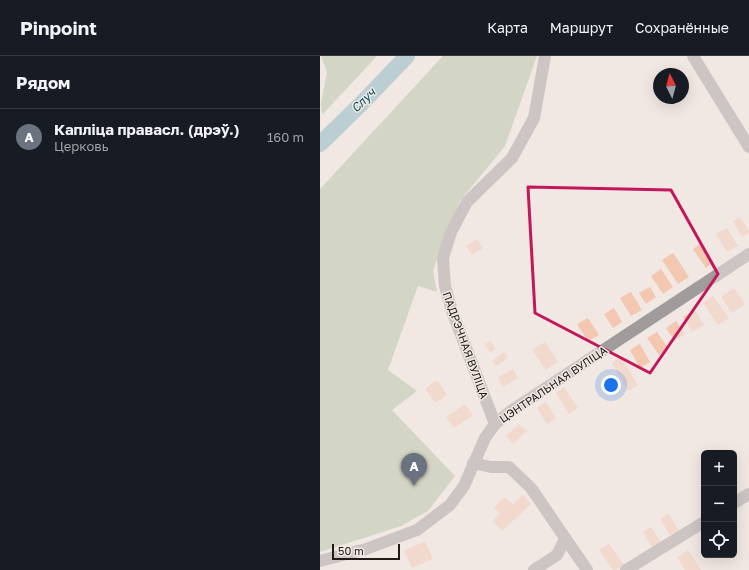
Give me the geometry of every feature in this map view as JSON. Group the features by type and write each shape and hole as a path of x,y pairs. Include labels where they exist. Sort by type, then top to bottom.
{"street":[{"name":"ПАДРЭЧНАЯ ВУЛІЦА","path":"495,424 444,286 443,258 451,232 467,202 512,158 534,118 545,56"},
{"path":"693,56 749,147"},
{"name":"ЦЭНТРАЛЬНАЯ ВУЛІЦА","path":"320,562 366,549 417,530 450,504 464,486 485,438 495,424 510,411 749,254"},
{"path":"474,463 492,467 509,467 531,488 587,570"},
{"path":"737,501 749,494"},
{"path":"626,570 701,524"},
{"path":"534,570 557,555 565,539"}],"highlighted area":[{"path":"528,187 671,190 718,274 650,373 535,313"}],"green space":[{"path":"321,56 377,56 322,115 321,103 327,72"},
{"path":"443,56 537,56 505,146 460,201 433,271 437,292 418,286 388,370 417,391 392,410 455,476 428,511 401,526 320,552 320,189"}],"building":[{"path":"740,217 749,231 749,233 742,237 733,221"},
{"path":"727,228 738,246 727,252 716,234"},
{"path":"477,239 483,248 472,255 466,246"},
{"path":"700,244 713,262 706,268 693,249"},
{"path":"673,253 689,277 678,284 662,260"},
{"path":"661,269 673,287 663,294 651,276"},
{"path":"650,287 656,297 646,304 639,293"},
{"path":"734,288 745,304 732,313 721,297"},
{"path":"631,292 642,310 631,316 620,298"},
{"path":"713,296 729,318 718,325 703,303"},
{"path":"614,308 622,322 613,328 604,314"},
{"path":"695,310 704,325 692,332 683,317"},
{"path":"588,318 599,335 588,341 577,324"},
{"path":"676,321 685,334 675,341 666,328"},
{"path":"657,332 668,348 659,355 647,338"},
{"path":"491,341 496,349 490,352 485,344"},
{"path":"545,342 558,362 546,370 532,350"},
{"path":"640,344 650,362 640,368 630,350"},
{"path":"504,352 508,358 496,366 492,361"},
{"path":"621,357 638,385 628,391 612,363"},
{"path":"513,369 518,378 503,387 498,377"},
{"path":"437,380 447,395 435,403 425,389"},
{"path":"564,387 578,408 569,414 556,393"},
{"path":"546,402 556,418 547,424 537,408"},
{"path":"465,404 473,415 454,428 446,417"},
{"path":"519,424 527,431 513,444 506,436"},
{"path":"523,495 531,504 502,531 493,521 500,514 494,507 505,497 513,505"},
{"path":"668,513 679,530 670,535 660,519"},
{"path":"651,527 661,543 653,549 643,532"},
{"path":"425,541 433,559 412,568 404,551"},
{"path":"609,544 624,565 616,570 613,570 599,550"},
{"path":"688,550 701,570 685,570 677,557"}],"waterway":[{"name":"Случ","path":"320,144 407,56"}],"place":[{"name":"Капліца правасл. (дрэў.)","path":"414,486"}]}
